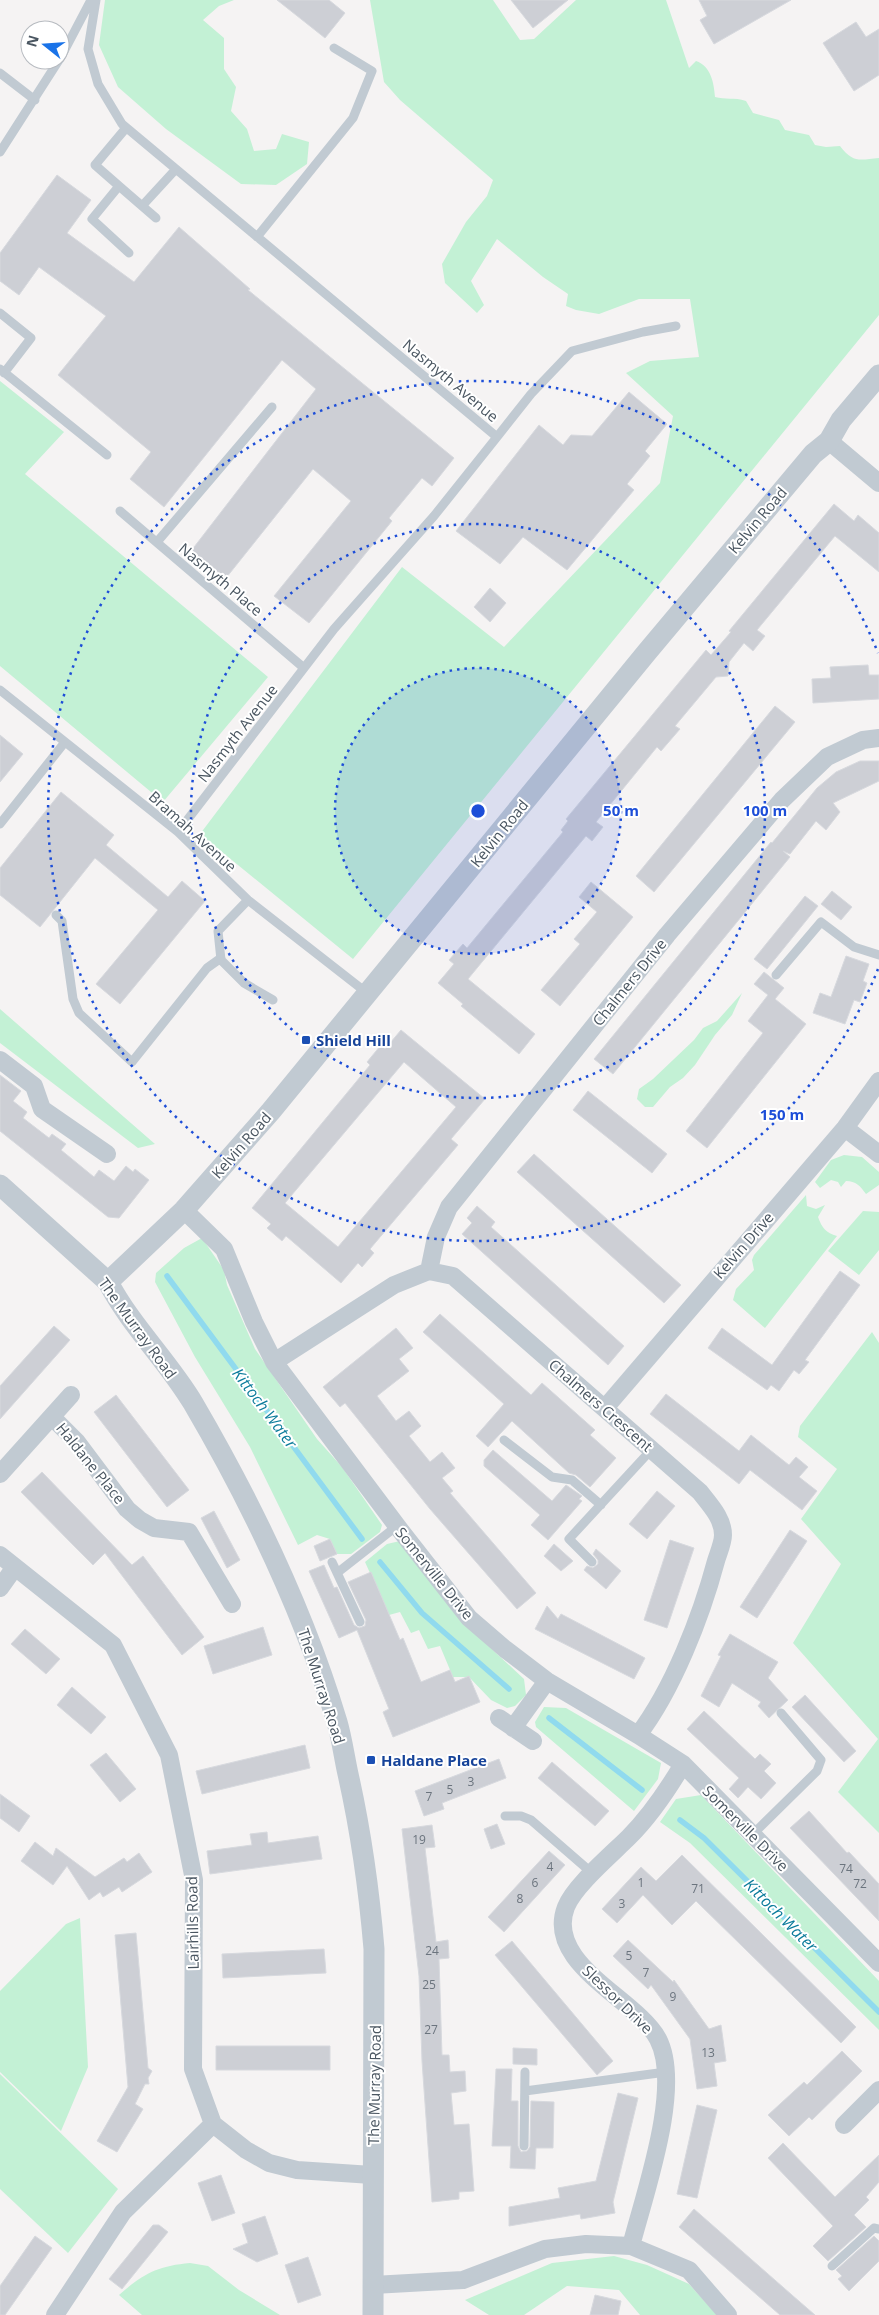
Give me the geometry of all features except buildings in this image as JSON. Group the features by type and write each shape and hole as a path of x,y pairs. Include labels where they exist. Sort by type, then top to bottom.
{"street":[{"name":"Kelvin Road","path":"108,1282 184,1210 270,1111 719,564 813,454 829,441 841,420 879,375"},
{"path":"829,441 879,482"},
{"name":"Chalmers Drive","path":"429,1271 436,1237 449,1207 667,936 782,800 827,757 863,740 879,738"},
{"path":"0,1060 34,1086 42,1109 107,1154"},
{"name":"Kelvin Drive","path":"605,1408 844,1128 879,1081"},
{"path":"844,1128 879,1154"},
{"name":"The Murray Road","path":"0,1185 108,1282 119,1301 191,1400 241,1487 287,1585 310,1644 337,1723 360,1830 370,1896 374,1949 373,2315"},
{"name":"Somerville Drive","path":"184,1210 224,1249 254,1322 274,1362 397,1526 469,1618 547,1681 683,1764 879,1963"},
{"path":"274,1362 394,1285 429,1271"},
{"name":"Chalmers Crescent","path":"429,1271 453,1276 700,1492 718,1516 723,1536 710,1584 681,1658 653,1715 638,1735"},
{"name":"Haldane Place","path":"0,1474 72,1396"},
{"name":"Haldane Place","path":"52,1417 76,1441 127,1509 140,1520 154,1528 189,1532 232,1604"},
{"name":"Lairhills Road","path":"0,1555 113,1645 169,1754 194,1880 193,2069 213,2124"},
{"path":"0,1588 15,1567"},
{"path":"513,1728 547,1681"},
{"path":"499,1718 533,1741"},
{"name":"Slessor Drive","path":"631,2246 666,2101 664,2055 658,2038 638,2016 594,1977 574,1955 567,1942 562,1925 566,1906 592,1873 630,1837 659,1803 683,1764"},
{"path":"844,2125 879,2090"},
{"path":"55,2315 123,2212 213,2124 246,2150 269,2163 296,2170 372,2175"},
{"path":"373,2285 463,2280 545,2249 586,2244 631,2246 689,2270 728,2315"}],"lane":[{"path":"70,39 91,0"},
{"name":"Nasmyth Avenue","path":"96,0 88,49 98,84 122,124 497,437 434,516 334,629 178,832"},
{"path":"257,237 353,118 357,109 372,71 334,48"},
{"path":"0,152 53,70"},
{"path":"0,72 35,100"},
{"path":"126,128 95,166 156,218"},
{"path":"142,206 176,169"},
{"path":"119,186 92,219 129,252"},
{"path":"0,313 30,338 2,371 107,455"},
{"path":"497,437 531,394 572,351 643,332 676,326"},
{"path":"157,542 272,407"},
{"name":"Nasmyth Place","path":"120,511 304,668"},
{"name":"Bramah Avenue","path":"0,690 178,832 248,900 367,993"},
{"path":"0,824 65,742"},
{"path":"248,900 218,931 221,958 244,983 273,1000"},
{"path":"56,915 62,921 73,999 79,1013 132,1062 207,968 221,958"},
{"path":"776,975 821,922 854,947 879,955"},
{"path":"504,1440 552,1477 572,1480 601,1505"},
{"path":"592,1562 570,1539 652,1449"},
{"path":"337,1573 397,1526"},
{"path":"332,1562 360,1622"},
{"path":"752,1835 817,1771 821,1760 781,1713"},
{"path":"504,1816 521,1816 531,1820 592,1873"},
{"path":"524,2146 525,2072"},
{"path":"525,2091 666,2072"},
{"path":"832,2266 874,2228 879,2229"}],"green space":[{"path":"105,0 234,0 219,6 203,20 224,38 224,69 236,87 231,111 247,129 254,151 276,149 282,134 309,142 307,164 276,185 241,184 166,129 118,87 99,45"},
{"path":"370,0 493,0 520,40 534,39 576,0 666,0 689,68 696,61 705,67 713,81 715,97 746,101 753,113 779,120 785,130 809,135 815,145 826,147 840,146 849,155 857,159 879,158 879,315 353,959 200,834 402,567 504,647 660,483 673,416 626,373 650,361 699,357 690,299 639,299 599,314 576,310 566,306 568,294 543,277 497,239 471,281 484,305 477,313 445,283 442,264 466,222 487,196 493,180 400,100 384,82"},
{"path":"0,381 64,432 25,474 268,677 163,802 0,666"},
{"path":"742,993 732,1015 715,1035 695,1065 683,1078 670,1087 653,1107 645,1107 637,1099 639,1089 653,1079 694,1040 703,1028 717,1021"},
{"path":"0,1009 155,1144 138,1148 0,1043"},
{"path":"844,1155 862,1157 879,1172 879,1185 866,1194 858,1184 849,1181 846,1181 841,1187 838,1182 831,1180 820,1188 815,1182 831,1160"},
{"path":"806,1195 807,1206 816,1209 825,1205 818,1217 825,1230 837,1236 765,1328 733,1300 736,1289 754,1270 752,1260 754,1255"},
{"path":"863,1211 879,1212 879,1250 859,1275 828,1251"},
{"path":"202,1238 224,1270 227,1285 255,1349 317,1439 342,1467 382,1525 380,1532 351,1554 337,1554 330,1539 317,1535 298,1545 250,1447 195,1357 155,1282 156,1273 184,1248"},
{"path":"872,1332 879,1343 879,1833 838,1792 878,1739 793,1643 841,1564 801,1519 837,1469 798,1437 800,1426"},
{"path":"400,1541 467,1626 524,1679 526,1695 515,1706 507,1708 491,1700 469,1677 453,1677 440,1646 428,1649 419,1630 411,1633 400,1612 389,1615 365,1562 387,1544"},
{"path":"544,1707 566,1708 661,1763 658,1779 634,1811 536,1727 535,1722"},
{"path":"701,1795 879,1981 879,2030 690,1843 660,1822 676,1799"},
{"path":"80,1918 88,2067 61,2131 0,2072 0,1991 66,1924"},
{"path":"0,2074 118,2189 68,2253 0,2189"},
{"path":"614,2256 647,2265 689,2284 717,2315 640,2315 619,2290 567,2286 524,2315 489,2315 465,2300 552,2263"},
{"path":"190,2263 208,2266 239,2290 280,2315 142,2315 119,2295 136,2281 152,2272 169,2266"}],"waterway":[{"name":"Kittoch Water","path":"167,1276 362,1539"},
{"name":"Kittoch Water","path":"380,1562 422,1613 509,1689"},
{"name":"Kittoch Water","path":"549,1718 642,1790"},
{"name":"Kittoch Water","path":"680,1820 704,1838 879,2012"}],"place":[{"name":"Shield Hill","path":"306,1040"},
{"name":"Haldane Place","path":"371,1760"}]}
